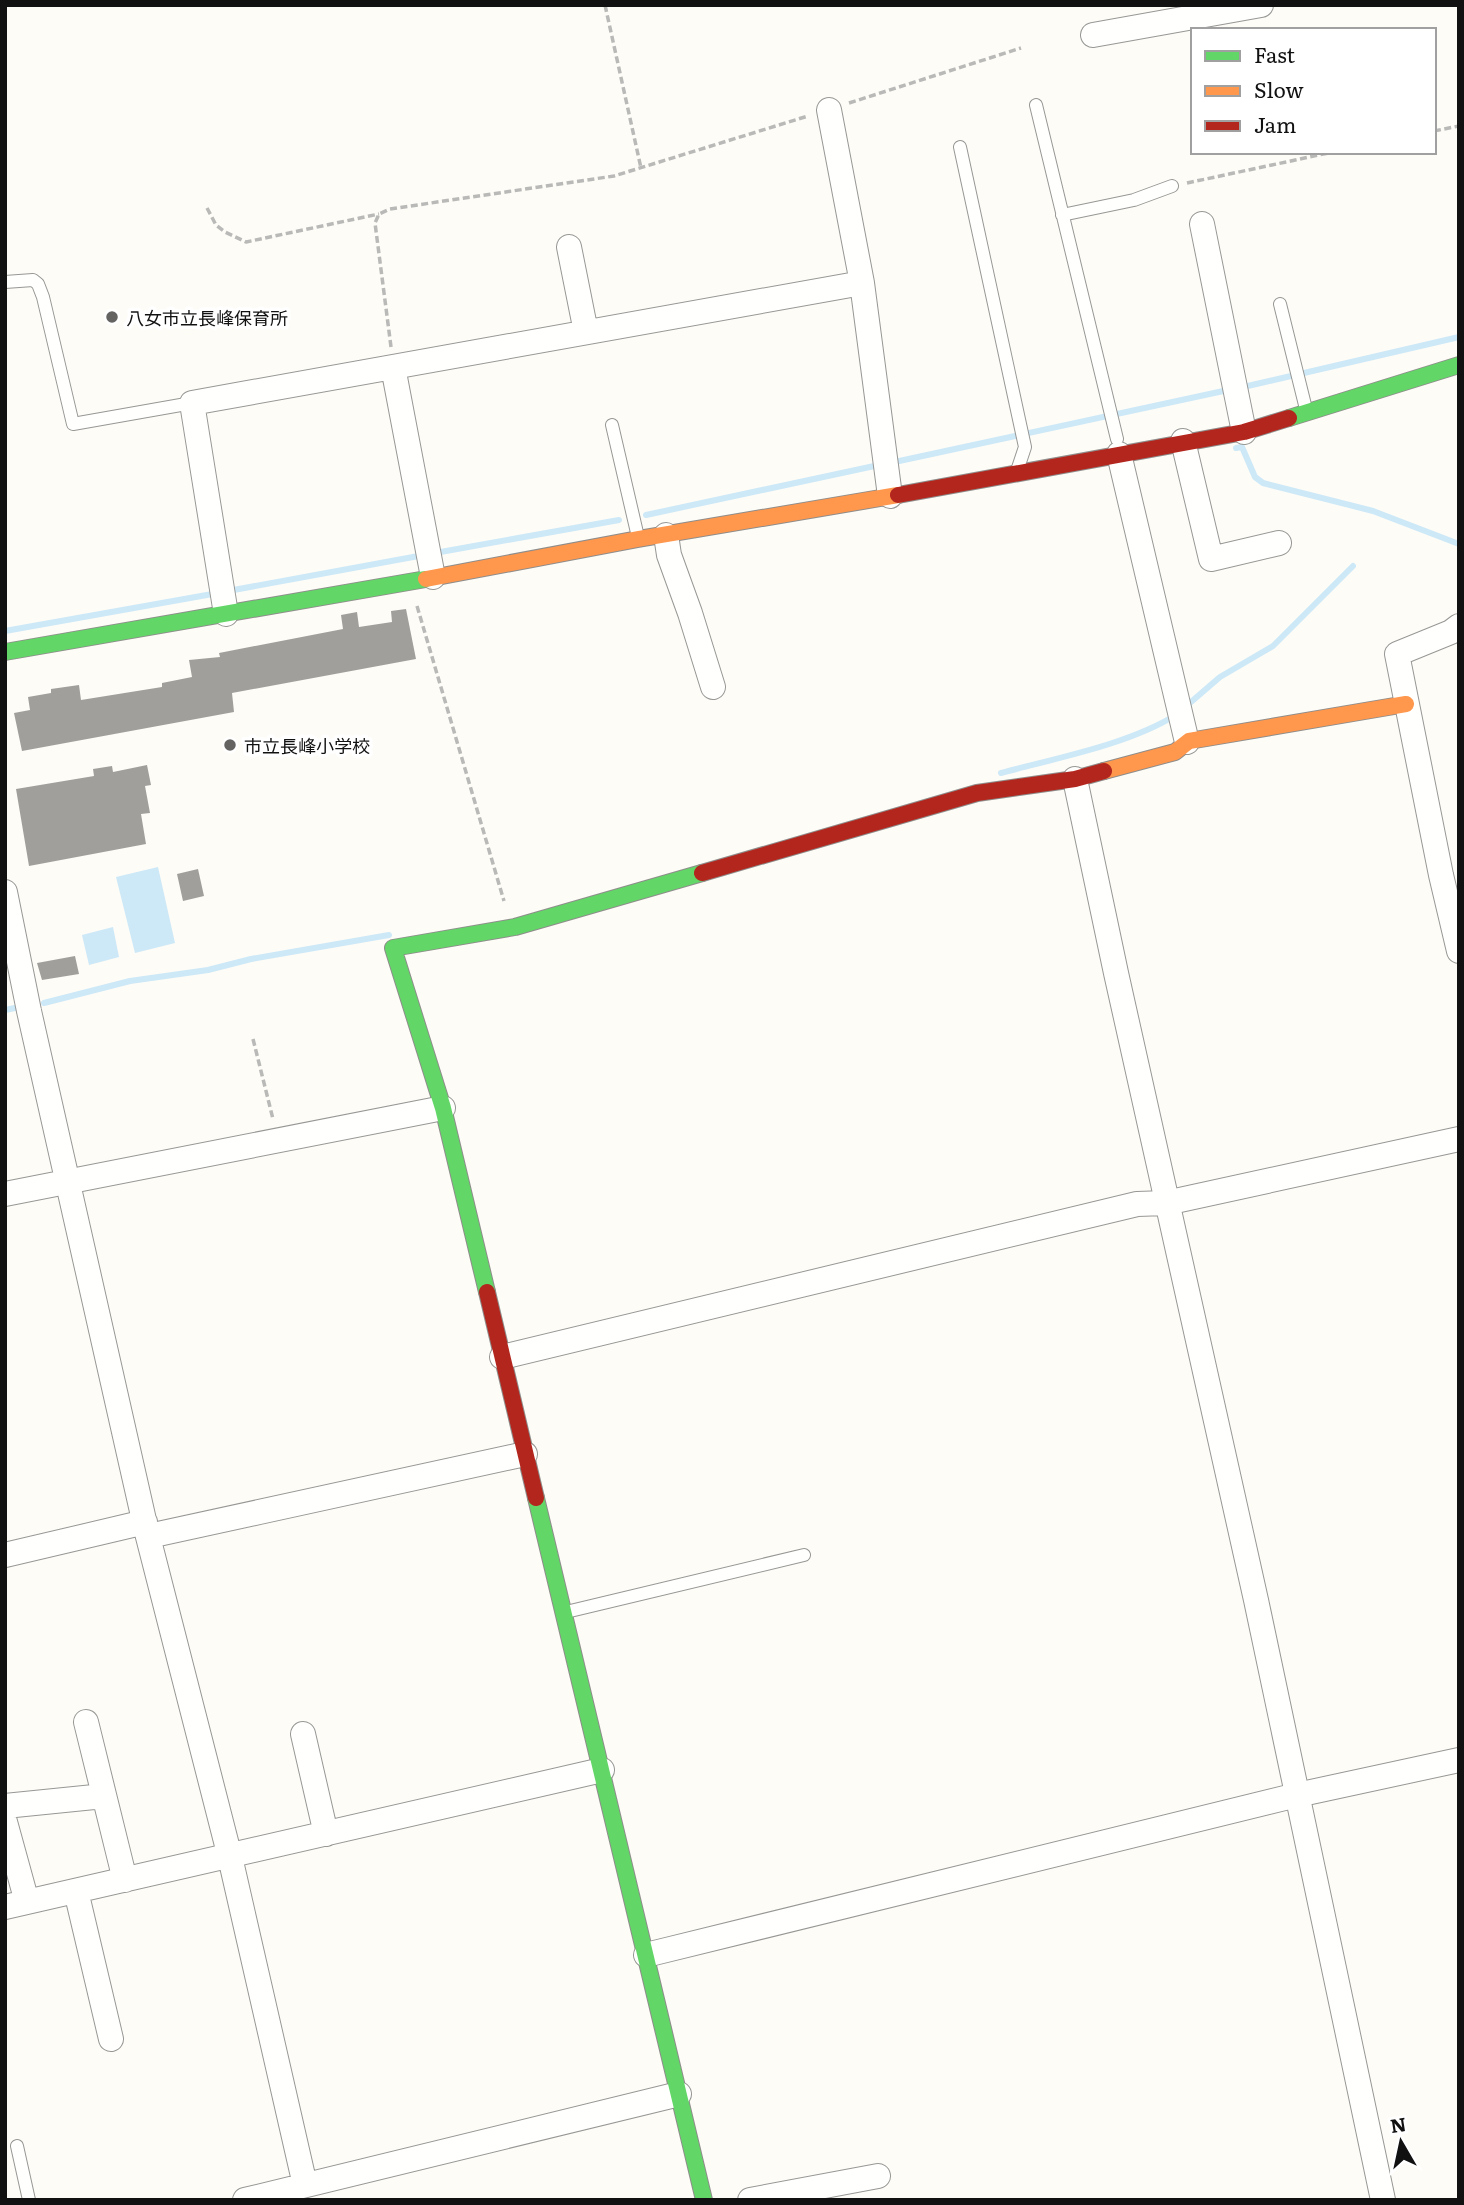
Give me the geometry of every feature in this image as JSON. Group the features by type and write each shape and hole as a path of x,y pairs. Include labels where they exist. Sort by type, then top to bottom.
{"street":[{"path":"1093,35 1261,5"},
{"path":"829,110 862,283 890,496"},
{"path":"1202,224 1244,432"},
{"path":"569,247 586,332"},
{"path":"226,614 191,403 862,283"},
{"path":"5,652 1016,474 1118,447 1244,432 1459,365"},
{"path":"393,366 421,579"},
{"path":"1183,441 1211,559 1279,543"},
{"path":"1118,447 1187,742"},
{"path":"666,535 669,555 713,687"},
{"path":"1459,626 1451,632 1397,654 1459,951"},
{"path":"704,2200 443,1108 393,948 516,927 977,793 1075,779 1175,752 1187,742 1406,705"},
{"path":"1075,779 1166,1203 1256,1600 1383,2200"},
{"path":"5,892 67,1182 147,1529 230,1857 305,2185"},
{"path":"5,1194 443,1108"},
{"path":"502,1357 1137,1204 1166,1203 1459,1139"},
{"path":"5,1555 525,1454"},
{"path":"86,1722 125,1880"},
{"path":"303,1734 326,1834"},
{"path":"646,1955 1297,1795 1459,1760"},
{"path":"5,1822 16,1905 602,1770"},
{"path":"5,1806 104,1796"},
{"path":"76,1891 111,2039"},
{"path":"246,2200 679,2094"},
{"path":"750,2200 878,2176"}],"lane":[{"path":"1036,105 1118,447"},
{"path":"960,147 1025,447 1016,474"},
{"path":"1062,215 1134,200 1171,186"},
{"path":"5,282 33,280 38,284 73,424 191,403"},
{"path":"1280,304 1307,413"},
{"path":"612,425 638,539"},
{"path":"564,1612 804,1555"},
{"path":"18,2146 29,2200"}],"path":[{"path":"605,5 641,168"},
{"path":"207,208 216,225 246,242 379,214 390,209 592,180 641,168 1021,48"},
{"path":"1436,131 1459,126"},
{"path":"1171,186 1323,154"},
{"path":"379,214 375,223 393,366"},
{"path":"421,579 506,908"},
{"path":"253,1040 278,1141"}],"water":[{"path":"158,867 175,943 135,953 116,877"},
{"path":"113,927 119,957 89,965 82,935"}],"building":[{"path":"406,609 416,659 232,693 234,712 22,751 14,713 30,710 28,697 51,693 51,689 79,685 81,700 162,687 162,683 192,677 189,660 220,657 219,653 343,629 341,615 357,612 359,627 392,622 391,611"},
{"path":"147,765 151,785 145,786 150,813 141,814 146,844 29,866 16,789 94,776 93,769 112,766 113,772"},
{"path":"198,869 204,896 183,901 177,874"},
{"path":"75,956 79,974 42,980 37,963"}],"waterway":[{"path":"1239,388 1459,337"},
{"path":"890,463 1228,390"},
{"path":"1236,448 1242,447 1255,477 1263,483 1373,511 1459,544"},
{"path":"646,515 879,465"},
{"path":"435,553 619,520"},
{"path":"228,591 424,555"},
{"path":"1184,708 1220,677 1273,646 1353,566"},
{"path":"5,631 218,593"},
{"path":"1001,773 1114,743 1176,715"},
{"path":"44,1003 130,981 208,970 251,959 389,935"},
{"path":"5,1010 15,1008"}],"traffic: fast":[{"path":"1289,418 1459,365"},
{"path":"5,652 426,579"},
{"path":"487,1292 443,1108 393,948 515,927 702,873"},
{"path":"536,1498 704,2200"}],"traffic: slow":[{"path":"426,579 638,539 898,495"},
{"path":"1104,771 1175,752 1189,741 1406,704"}],"traffic: jam":[{"path":"898,495 1244,432 1289,418"},
{"path":"702,873 977,793 1075,779 1104,771"},
{"path":"487,1292 536,1498"}],"place":[{"name":"八女市立長峰保育所","path":"112,317"},
{"name":"市立長峰小学校","path":"230,745"}]}
